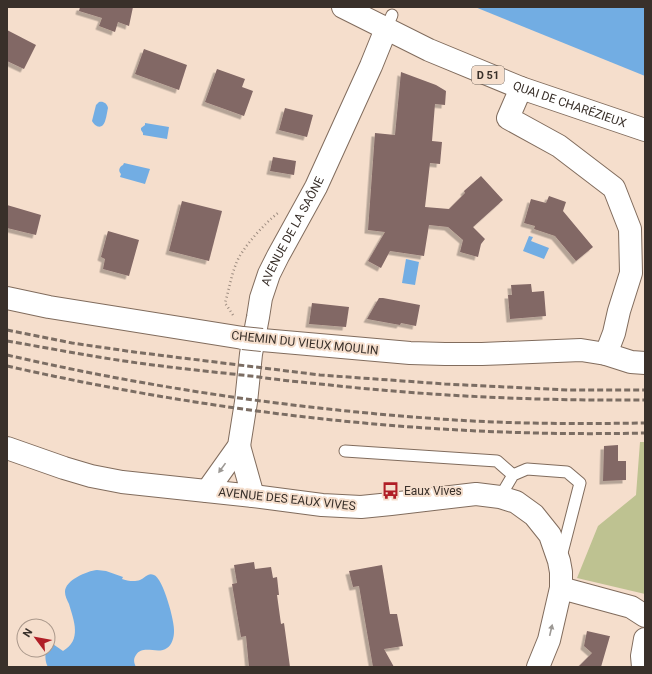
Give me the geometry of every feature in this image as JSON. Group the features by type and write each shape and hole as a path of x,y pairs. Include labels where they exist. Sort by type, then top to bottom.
{"street":[{"name":"QUAI DE CHARÉZIEUX","path":"343,7 389,22 429,50 521,88 645,130"},
{"name":"AVENUE DE LA SAÔNE","path":"253,496 239,446 261,298 269,274 316,187 371,66 389,22"},
{"path":"521,88 508,118 559,146 614,188 630,229 631,273 614,333 606,354"},
{"name":"CHEMIN DU VIEUX MOULIN","path":"7,298 49,307 253,339 410,353 482,354 581,350 606,354 631,362 645,363"},
{"name":"AVENUE DE LA SAÔNE","path":"207,491 239,446"},
{"name":"AVENUE DES EAUX VIVES","path":"7,448 91,476 122,482 322,504 360,507 476,494 500,497 516,502 534,515 550,535 559,562 561,588 549,640 538,667"},
{"path":"561,588 631,607 645,616"},
{"path":"643,667 642,656 645,639"}],"lane":[{"path":"345,451 497,461 513,476"},
{"path":"500,497 513,476 527,469 567,472 580,483 559,562"}],"green space":[{"path":"640,442 645,442 645,594 577,578 598,526 636,495"}],"water":[{"path":"475,7 645,7 645,76"},
{"path":"99,102 105,103 108,108 105,122 103,125 98,127 92,121 96,105"},
{"path":"145,123 169,127 167,139 143,135 141,128 145,125"},
{"path":"124,163 150,169 145,184 120,177 121,174 119,169"},
{"path":"529,236 533,237 531,241 549,248 544,259 523,251"},
{"path":"406,259 419,262 415,285 402,283"},
{"path":"97,570 106,571 123,577 122,579 129,581 138,581 150,574 154,575 165,592 173,619 174,634 169,647 163,650 143,650 139,652 135,656 134,660 136,667 48,667 46,658 56,658 56,646 63,651 69,647 75,636 74,623 65,595 66,588 72,580 88,572"}],"building":[{"path":"80,7 133,7 129,26 118,22 115,32 99,26 102,18 79,11"},
{"path":"7,30 36,45 24,69 7,61"},
{"path":"144,49 187,65 179,90 135,74"},
{"path":"217,69 245,79 242,87 253,91 244,116 205,102"},
{"path":"401,72 436,85 446,91 445,105 435,104 432,141 442,142 440,164 430,163 425,207 449,209 465,193 464,191 481,176 503,200 473,227 485,239 481,244 478,257 460,252 463,240 448,227 429,225 424,256 390,251 381,268 368,261 385,232 368,230 375,133 395,135"},
{"path":"285,108 313,115 307,137 279,130"},
{"path":"273,157 296,161 294,175 270,171"},
{"path":"549,196 566,202 563,211 593,247 576,261 555,236 534,229 535,226 524,223 531,199 546,203"},
{"path":"182,201 222,211 209,261 169,251"},
{"path":"7,205 41,215 36,235 7,228"},
{"path":"108,231 139,240 129,276 103,269 105,259 101,257"},
{"path":"531,284 532,292 544,291 546,316 510,319 508,295 512,295 511,285"},
{"path":"379,298 420,305 416,326 401,323 400,325 367,319"},
{"path":"312,303 349,307 346,327 309,324"},
{"path":"618,445 618,461 626,461 626,480 603,481 604,446"},
{"path":"254,562 255,569 271,567 273,578 277,577 279,595 277,595 281,624 284,623 290,667 249,667 246,636 241,637 232,584 237,583 234,565"},
{"path":"382,565 390,614 397,614 403,646 384,649 394,667 373,667 359,586 353,587 349,571"},
{"path":"587,631 610,636 601,667 578,667 592,653 584,646"}],"railway":[{"path":"7,330 72,343 134,352 320,375 445,384 569,390 645,390"},
{"path":"7,341 147,364 290,381 401,392 564,400 645,400"},
{"path":"7,355 115,378 223,396 386,415 518,423 645,423"},
{"path":"7,366 86,383 165,397 324,419 484,431 645,433"}],"place":[{"name":"Eaux Vives","path":"391,491"}]}
